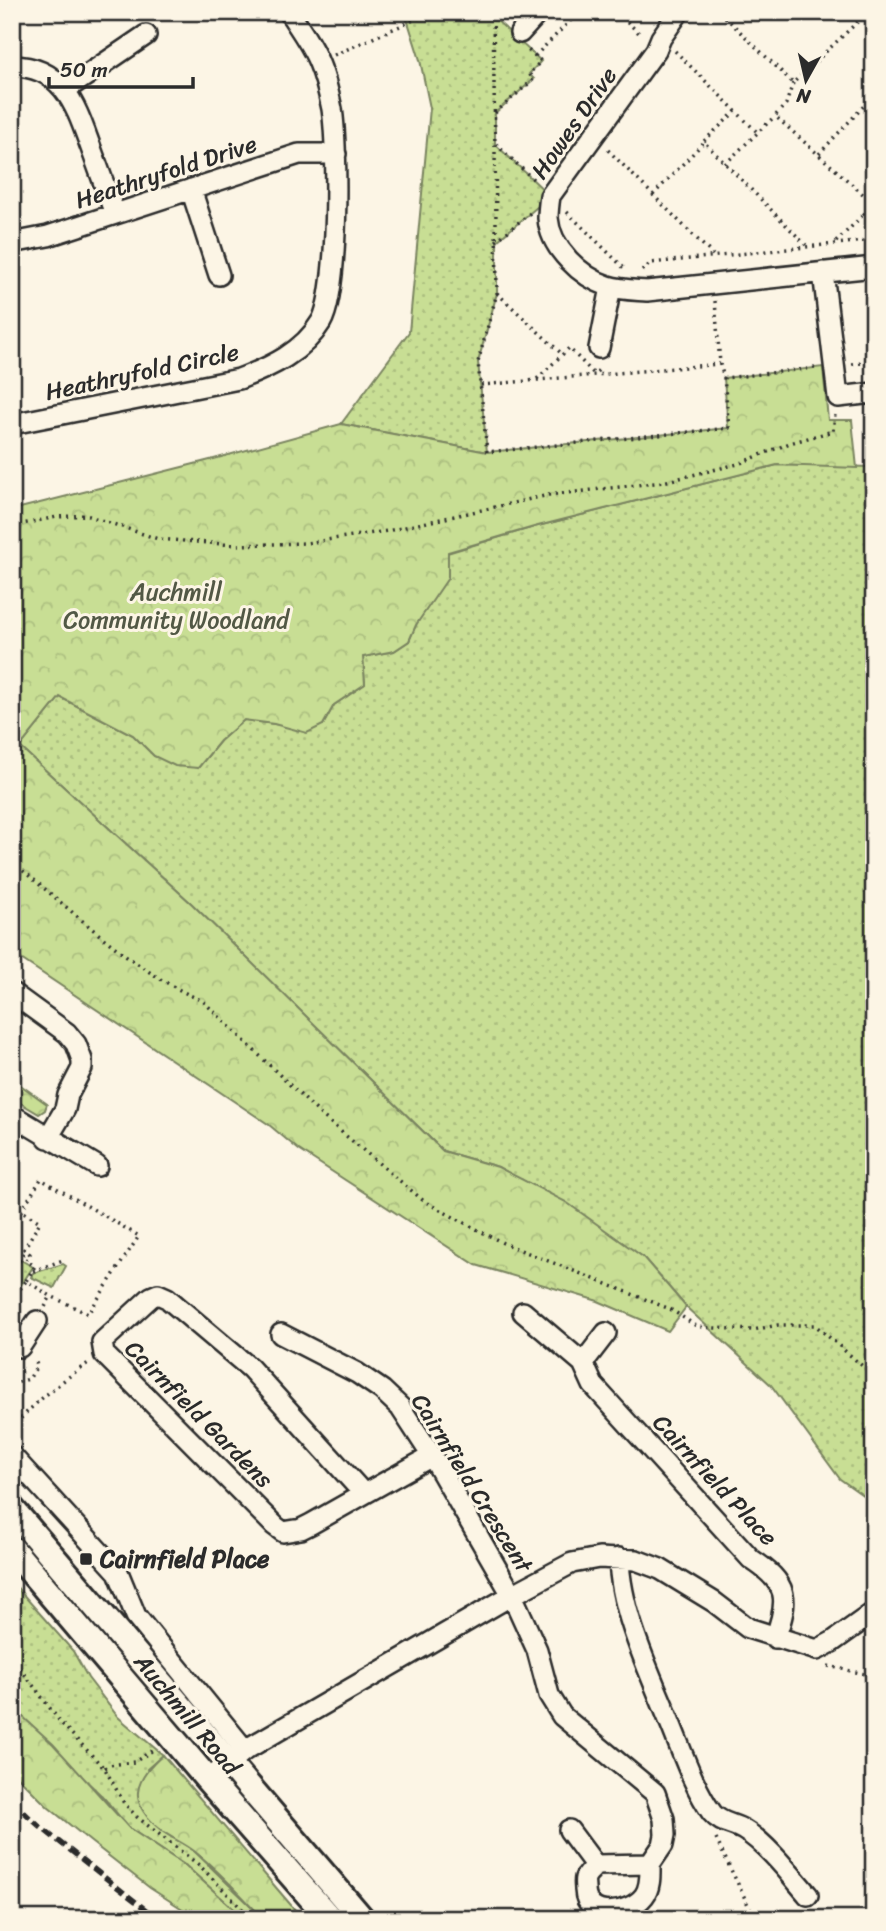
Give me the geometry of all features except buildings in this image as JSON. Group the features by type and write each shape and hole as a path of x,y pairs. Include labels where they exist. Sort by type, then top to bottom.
{"main road":[{"name":"Auchmill Road","path":"12,1509 237,1757 362,1919"},
{"name":"Auchmill Road","path":"12,1549 330,1919"}],"street":[{"name":"Heathryfold Circle","path":"12,424 239,379 271,366 298,348 323,320 332,280 336,153 332,108 319,62 289,12"},
{"path":"522,40 539,12"},
{"name":"Howes Drive","path":"679,12 550,196 548,220 556,243 573,264 592,280 611,288 647,291 874,267"},
{"path":"65,90 146,35"},
{"path":"12,66 44,72 65,90 74,103 115,214"},
{"name":"Heathryfold Drive","path":"12,243 48,236 299,155 336,153"},
{"path":"191,189 219,275"},
{"path":"823,272 838,397 874,393"},
{"path":"599,348 611,288"},
{"path":"12,992 67,1032 76,1044 82,1060 82,1068 68,1095 65,1109 48,1138"},
{"path":"12,1115 97,1166"},
{"name":"Cairnfield Gardens","path":"364,1494 250,1368 167,1298 158,1294 150,1297 102,1342 104,1354 283,1531 301,1529 311,1524 432,1456"},
{"name":"Cairnfield Place","path":"523,1312 583,1363 593,1385 751,1559 767,1569 781,1585 785,1600 784,1615 775,1638"},
{"path":"22,1349 37,1321"},
{"path":"583,1363 606,1333"},
{"name":"Cairnfield Crescent","path":"281,1335 357,1373 382,1390 400,1407 432,1456 512,1595 537,1650 549,1695 562,1716 655,1793 664,1819 665,1835 663,1845 650,1864 650,1882 645,1896 630,1907 611,1913 587,1914"},
{"name":"Auchmill Road","path":"12,1456 118,1572 136,1616 237,1757"},
{"path":"208,1780 237,1757 512,1595 572,1563 599,1558 636,1560 660,1569 714,1602 748,1628 817,1650 874,1612"},
{"path":"618,1558 619,1577 632,1623 652,1678 687,1763 713,1814 726,1825 743,1829 777,1860 808,1895"},
{"path":"569,1830 595,1866"},
{"path":"587,1914 585,1878 595,1866 650,1864"}],"path":[{"path":"319,62 432,12"},
{"path":"535,56 579,12"},
{"path":"617,12 659,44 757,132"},
{"path":"720,12 793,83"},
{"path":"725,164 786,104 793,83 867,12 874,19"},
{"path":"494,18 500,25"},
{"path":"495,113 534,79 529,74 541,61 522,40"},
{"path":"819,154 874,96"},
{"path":"653,195 736,111"},
{"path":"775,116 874,203 835,243"},
{"path":"593,135 713,255"},
{"path":"704,142 806,246"},
{"path":"495,144 635,278 651,263 874,240"},
{"path":"496,241 550,196"},
{"path":"864,214 874,222"},
{"path":"713,283 720,364 724,378"},
{"path":"497,293 562,355"},
{"path":"536,381 569,348 594,374"},
{"path":"594,374 609,359 599,348"},
{"path":"481,386 720,364"},
{"path":"12,526 57,517 86,515 158,539 235,545 306,543 387,531 549,495 663,482 738,464 790,443 833,431 838,397"},
{"path":"12,862 140,966 180,992 203,1001 320,1114 425,1202 503,1244 670,1310 698,1327 753,1330 778,1325 815,1325 874,1376"},
{"path":"22,1211 41,1179 139,1237 88,1314 26,1281"},
{"path":"12,1205 40,1222 12,1273"},
{"path":"13,1301 35,1266 26,1261 30,1254 25,1251"},
{"path":"31,1272 63,1260"},
{"path":"37,1321 51,1296"},
{"path":"14,1383 29,1379 37,1366 22,1349"},
{"path":"12,1429 19,1419 40,1401 104,1354"},
{"path":"817,1650 818,1663 874,1676"},
{"path":"12,1657 61,1723 105,1769 124,1803 137,1817 200,1866 252,1919"},
{"path":"105,1769 109,1765 134,1762 159,1745"},
{"path":"713,1814 710,1828 755,1919"}],"green space":[{"path":"403,12 493,12 494,18 541,61 529,74 534,79 495,113 495,144 550,196 497,241 497,293 478,362 487,452 341,424 409,332 430,108 420,60"},
{"name":"Auchmill Community Woodland","path":"823,367 828,420 852,420 857,468 777,465 534,527 448,552 448,578 416,625 409,641 394,651 363,657 365,684 334,705 323,725 307,733 274,724 244,720 220,741 198,768 175,766 154,756 133,735 60,697 20,747 192,904 443,1151 498,1167 566,1202 643,1257 686,1307 668,1331 598,1301 476,1265 299,1150 268,1124 12,953 12,510 341,424 487,452 728,428 724,378"},
{"path":"777,465 874,467 874,1503 840,1479 771,1385 686,1307 643,1257 498,1167 443,1151 192,904 20,747 60,697 133,735 154,756 198,768 220,741 244,720 323,725 334,705 365,684 363,657 394,651 409,641 447,553 534,527"},
{"path":"12,1079 47,1104 45,1110 39,1114 12,1098"},
{"path":"21,1260 33,1267 21,1285 12,1280 12,1275"},
{"path":"63,1264 66,1266 54,1288 31,1277 33,1273"},
{"path":"12,1582 73,1651 88,1678 118,1717 163,1755 147,1769 162,1831 193,1850 257,1912 272,1919 245,1919 186,1866 129,1828 104,1798 12,1709"},
{"path":"12,1707 53,1744 129,1828 186,1866 245,1919 198,1919 150,1888 48,1807 12,1771"},
{"path":"163,1755 296,1911 276,1918 257,1912 202,1858 150,1820 143,1811 138,1792 145,1774"}],"railway":[{"path":"12,1801 39,1826 158,1919"}],"place":[{"name":"Cairnfield Place","path":"86,1559"}]}
